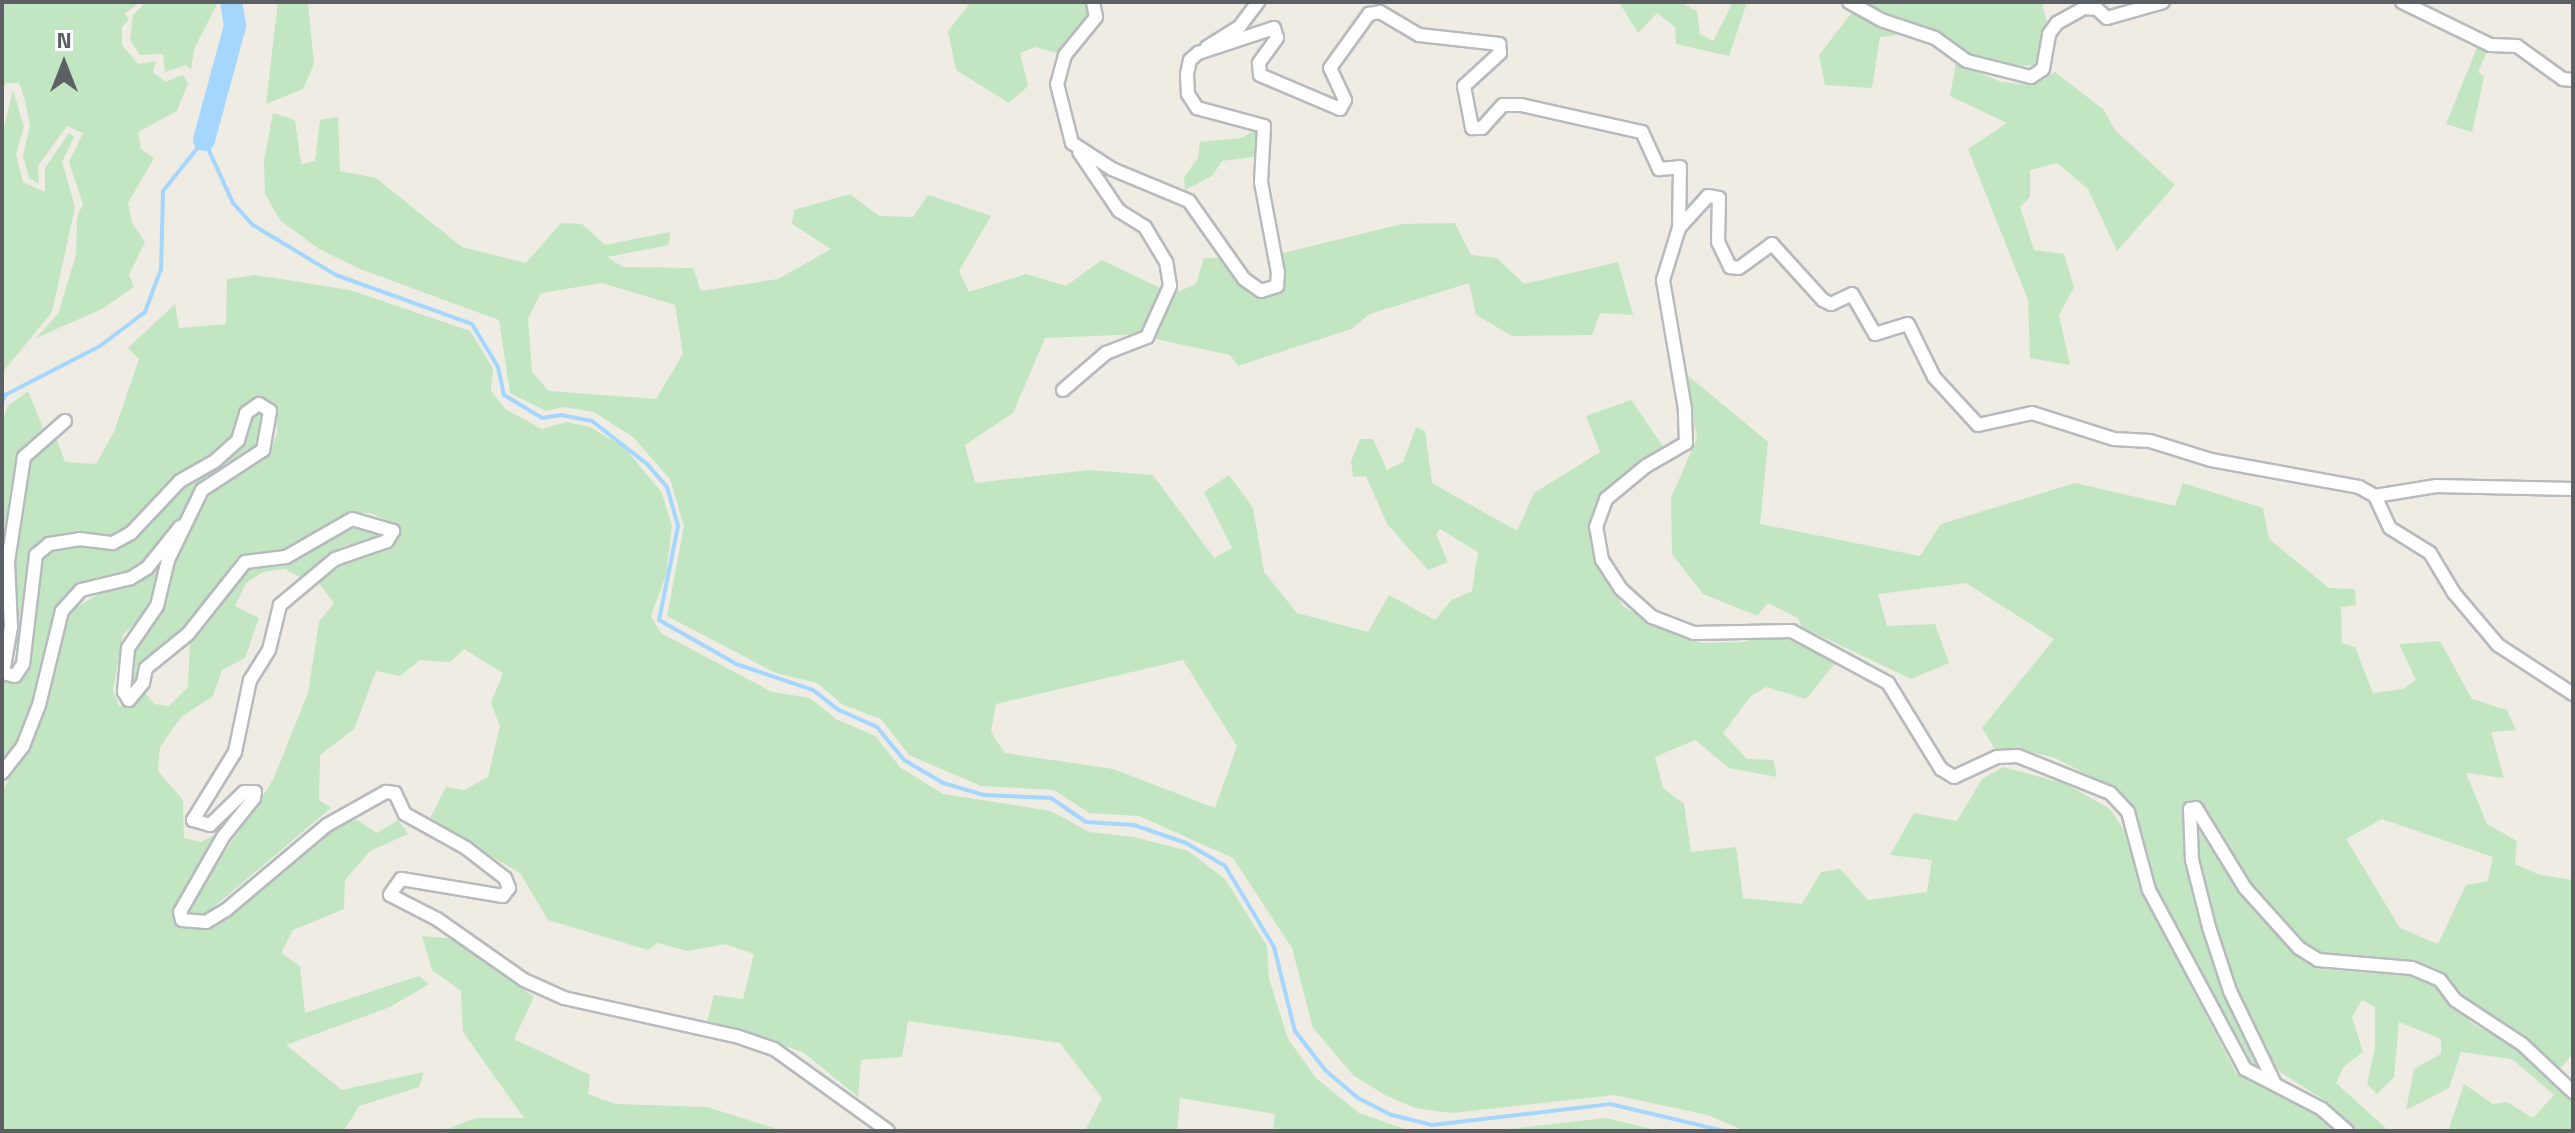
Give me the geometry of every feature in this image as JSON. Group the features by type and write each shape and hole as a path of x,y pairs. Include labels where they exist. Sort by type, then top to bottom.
{"street":[{"path":"1063,390 1106,353 1147,337 1170,286 1166,262 1145,227 1119,211 1072,143 1057,84 1065,55 1096,17 1093,2"},
{"path":"1072,143 1112,169 1189,201 1244,279 1261,291 1277,286 1261,182 1264,126 1197,108 1188,94 1190,60 1240,26 1258,2"},
{"path":"1849,2 1881,20 1935,38 1967,61 2031,77 2043,69 2049,34 2084,8 2097,9 2107,18 2163,2"},
{"path":"2402,2 2490,45 2517,46 2563,79 2573,80"},
{"path":"1198,53 1274,28 1277,38 1259,63 1260,75 1340,109 1345,100 1330,68 1369,14 1380,12 1419,35 1455,42 1488,39 1499,44 1500,53 1464,86 1472,128 1482,128 1503,105 1521,105 1642,132 1659,169 1680,167 1679,228 1663,280 1685,409 1686,443 1606,499 1596,527 1602,560 1621,589 1652,617 1694,633 1792,631 1888,683 1941,769 1954,777 1997,757 2018,756 2110,793 2128,812 2149,890 2245,1069 2322,1109 2347,1131"},
{"path":"1679,228 1708,196 1719,198 1718,242 1730,267 1739,268 1772,244 1823,300 1831,304 1852,294 1875,334 1908,324 1934,377 1978,425 2032,413 2114,439 2150,441 2211,460 2359,487 2375,496 2390,528 2430,553 2483,631 2573,694"},
{"path":"65,421 24,457 8,561 11,627 3,673 15,676 23,664 36,555 49,544 79,539 113,543 131,533 180,481 215,461 238,440 246,413 259,404 270,411 263,450 216,476 202,490 168,560 157,606 128,648 124,692 129,700 143,683 146,668 188,634 245,562 286,557 352,519 393,531 387,541 335,559 280,605 269,650 250,680 235,752 193,820 210,825 244,792 255,792 254,798 223,837 180,912 182,920 206,922 226,910 327,825 386,792 395,793 405,814 466,848 505,878 509,888 503,896 401,879 390,895 437,919 524,980 564,998 736,1036 774,1049 888,1131"},
{"path":"2375,496 2436,486 2573,489"},
{"path":"2,773 23,746 39,705 62,611 81,590 131,578 147,568 191,517"},
{"path":"2274,1082 2230,991 2209,927 2192,860 2190,809 2196,808 2245,888 2299,948 2318,960 2412,968 2440,980 2455,1000 2522,1044 2573,1092"}],"green space":[{"path":"2,2 141,2 125,13 129,20 122,27 122,45 138,64 156,61 153,72 165,82 183,75 188,83 177,111 138,132 141,149 154,158 128,203 132,223 145,242 129,275 134,287 102,309 36,338 58,314 76,255 77,217 83,204 69,162 83,133 67,126 38,166 39,184 29,178 23,156 30,126 25,100 19,83 6,83 2,91"},
{"path":"146,2 217,4 194,49 191,70 186,65 165,72 163,54 140,55 130,40 133,15"},
{"path":"278,2 308,2 314,64 303,89 266,104"},
{"path":"971,2 1086,2 1089,17 1057,53 1035,47 1020,53 1028,86 1009,103 956,70 948,31"},
{"path":"1619,2 1680,2 1697,11 1700,34 1713,41 1733,2 1747,2 1729,56 1676,44 1675,27 1657,13 1638,33"},
{"path":"1859,2 2042,2 2047,24 2036,65 2003,67 1969,56"},
{"path":"1853,11 1905,34 1880,37 1872,88 1825,85 1819,55"},
{"path":"2478,45 2488,50 2478,72 2484,77 2472,132 2446,124"},
{"path":"1956,62 2001,82 2034,85 2055,72 2104,110 2115,130 2175,185 2117,251 2088,189 2057,163 2030,170 2030,197 2020,207 2034,250 2064,254 2074,287 2059,315 2070,365 2030,358 2028,300 1968,149 2007,123 1950,96"},
{"path":"13,90 24,127 16,154 23,182 45,192 45,168 69,133 74,137 62,162 75,207 52,312 2,373 2,136"},
{"path":"273,113 295,120 301,164 315,161 320,120 338,117 340,171 376,178 462,247 526,263 561,223 582,224 605,245 670,232 669,245 607,257 623,267 693,268 701,291 778,279 831,249 792,224 794,210 850,194 879,216 913,217 928,195 991,216 959,271 969,292 1026,274 1066,286 1102,260 1164,290 1142,334 1045,338 1013,413 965,445 975,483 1089,470 1153,475 1214,558 1232,548 1204,492 1229,475 1253,508 1264,572 1297,613 1368,632 1389,595 1435,620 1452,600 1472,591 1478,552 1440,529 1436,534 1448,562 1428,570 1387,524 1366,476 1353,477 1351,461 1360,439 1373,439 1387,470 1403,462 1416,427 1425,431 1432,483 1517,531 1534,493 1600,452 1586,416 1631,400 1667,452 1601,496 1589,529 1599,569 1623,606 1657,627 1702,643 1743,642 1767,635 1793,637 1836,662 1806,699 1766,687 1751,696 1723,733 1747,759 1773,760 1777,777 1729,768 1695,740 1655,757 1663,788 1684,804 1691,852 1736,847 1743,898 1802,904 1821,872 1840,869 1868,900 1927,892 1932,860 1890,855 1914,813 1957,821 1982,779 2003,767 2066,784 2110,809 2131,841 2140,888 2236,1073 2319,1113 2336,1131 1745,1131 1708,1115 1614,1095 1452,1113 1415,1108 1385,1095 1353,1075 1313,1028 1292,948 1233,858 1139,816 1089,813 1054,790 981,786 909,755 881,719 843,705 817,683 776,673 667,616 684,526 670,479 633,437 594,412 564,407 546,411 510,393 499,320 360,269 319,249 280,220 265,194 264,160","holes":["602,283 675,305 683,354 656,399 549,391 532,372 528,319 541,293","1183,660 1237,746 1215,808 1113,769 1005,753 991,732 996,704"]},
{"path":"1260,128 1260,156 1222,161 1212,176 1185,190 1184,177 1198,158 1200,142 1241,138"},
{"path":"1455,223 1471,255 1497,258 1524,284 1618,262 1633,315 1600,313 1592,335 1512,336 1476,315 1469,283 1370,314 1351,329 1238,366 1230,355 1151,338 1175,293 1196,284 1204,258 1219,258 1257,293 1283,279 1283,253 1402,224"},
{"path":"255,275 350,290 470,331 493,368 491,391 505,409 542,429 566,422 590,427 625,448 662,493 672,526 666,575 651,616 661,633 772,692 810,698 836,719 875,736 901,768 943,794 1051,811 1089,832 1134,837 1188,851 1225,879 1267,946 1269,979 1288,1039 1316,1078 1359,1113 1410,1131 1273,1131 1275,1114 1180,1098 1177,1131 1085,1131 1102,1098 1060,1043 908,1021 902,1057 861,1060 858,1097 803,1052 707,1021 714,995 743,999 754,954 725,944 688,951 657,943 648,950 548,920 520,873 429,821 446,787 464,790 488,777 500,726 491,703 503,673 464,649 450,662 420,660 400,676 376,671 354,729 320,755 319,800 331,808 209,911 194,918 184,913 273,780 308,693 319,622 334,603 319,583 347,561 389,549 399,539 400,527 371,513 349,514 285,553 237,557 197,617 144,660 130,693 132,648 196,517 209,492 269,454 277,434 276,408 260,399 232,438 212,457 174,477 131,527 112,536 68,533 34,552 20,639 8,666 13,555 28,458 56,437 65,462 96,464 114,432 139,359 128,348 175,304 179,328 226,324 227,279"},
{"path":"1686,374 1768,442 1760,524 1920,556 1941,524 2075,483 2175,506 2183,483 2263,508 2269,539 2329,588 2355,589 2356,605 2341,607 2342,643 2355,647 2373,693 2403,689 2416,680 2399,644 2440,641 2472,699 2507,710 2516,730 2491,732 2504,778 2466,773 2487,824 2517,841 2515,864 2540,875 2573,880 2573,1053 2561,1068 2461,999 2445,975 2418,963 2318,954 2301,942 2249,882 2199,800 2185,807 2188,864 2214,957 2262,1070 2243,1059 2157,889 2132,804 2113,788 2055,758 2020,749 1996,751 1982,728 2054,639 1966,583 1878,594 1887,626 1935,624 1949,663 1911,679 1802,627 1798,618 1768,603 1757,616 1703,594 1672,554 1671,498 1697,438","holes":["2382,819 2493,857 2488,881 2466,885 2438,944 2400,928 2346,839"]},
{"path":"28,391 43,428 23,447 10,490 2,556 2,422 8,406"},
{"path":"265,414 260,445 196,490 185,515 157,545 147,565 129,575 97,577 81,585 58,612 48,663 20,743 2,768 2,677 16,680 42,555 62,547 120,546 182,484 244,441 254,415"},
{"path":"352,522 382,529 383,536 341,547 300,577 285,569 263,572 246,583 235,606 259,618 245,658 222,670 213,696 181,717 160,747 158,771 183,800 184,838 201,842 222,831 175,908 178,923 187,928 212,925 230,916 337,826 357,820 377,833 398,820 408,834 370,851 345,880 344,909 293,930 281,953 300,966 305,1013 419,976 429,984 390,1007 286,1045 342,1090 424,1072 419,1087 359,1106 344,1131 2,1131 2,792 47,707 70,611 107,589 143,580 166,556 152,606 123,635 113,690 119,706 131,706 144,691 154,704 169,706 188,687 190,636 245,566 268,561"},
{"path":"2197,819 2242,894 2302,960 2319,969 2409,976 2434,984 2473,1024 2526,1052 2573,1102 2573,1131 2448,1131 2464,1084 2493,1104 2507,1102 2533,1118 2554,1095 2512,1059 2461,1052 2449,1088 2406,1110 2414,1069 2441,1054 2441,1039 2399,1022 2394,1077 2377,1094 2367,1084 2375,1048 2375,1007 2362,1000 2352,1017 2363,1052 2344,1066 2336,1083 2389,1131 2357,1131 2326,1101 2277,1070 2235,987 2198,859"},
{"path":"422,936 456,939 534,997 514,1039 590,1075 588,1094 616,1104 707,1107 783,1131 442,1131 476,1118 524,1118 463,1032 461,991 432,970"},
{"path":"1606,1118 1660,1131 1490,1131"}],"waterway":[{"path":"204,140 235,26 231,2"},
{"path":"2,402 5,395 100,346 145,312 161,269 163,191 204,140 233,203 253,225 336,275 472,324 498,367 504,395 542,418 561,415 592,421 647,464 667,487 678,526 659,620 736,664 813,690 839,710 877,727 904,760 943,783 984,795 1051,798 1086,822 1134,825 1186,843 1225,866 1274,947 1295,1031 1325,1070 1358,1098 1392,1115 1432,1125 1610,1104 1724,1131"}]}
